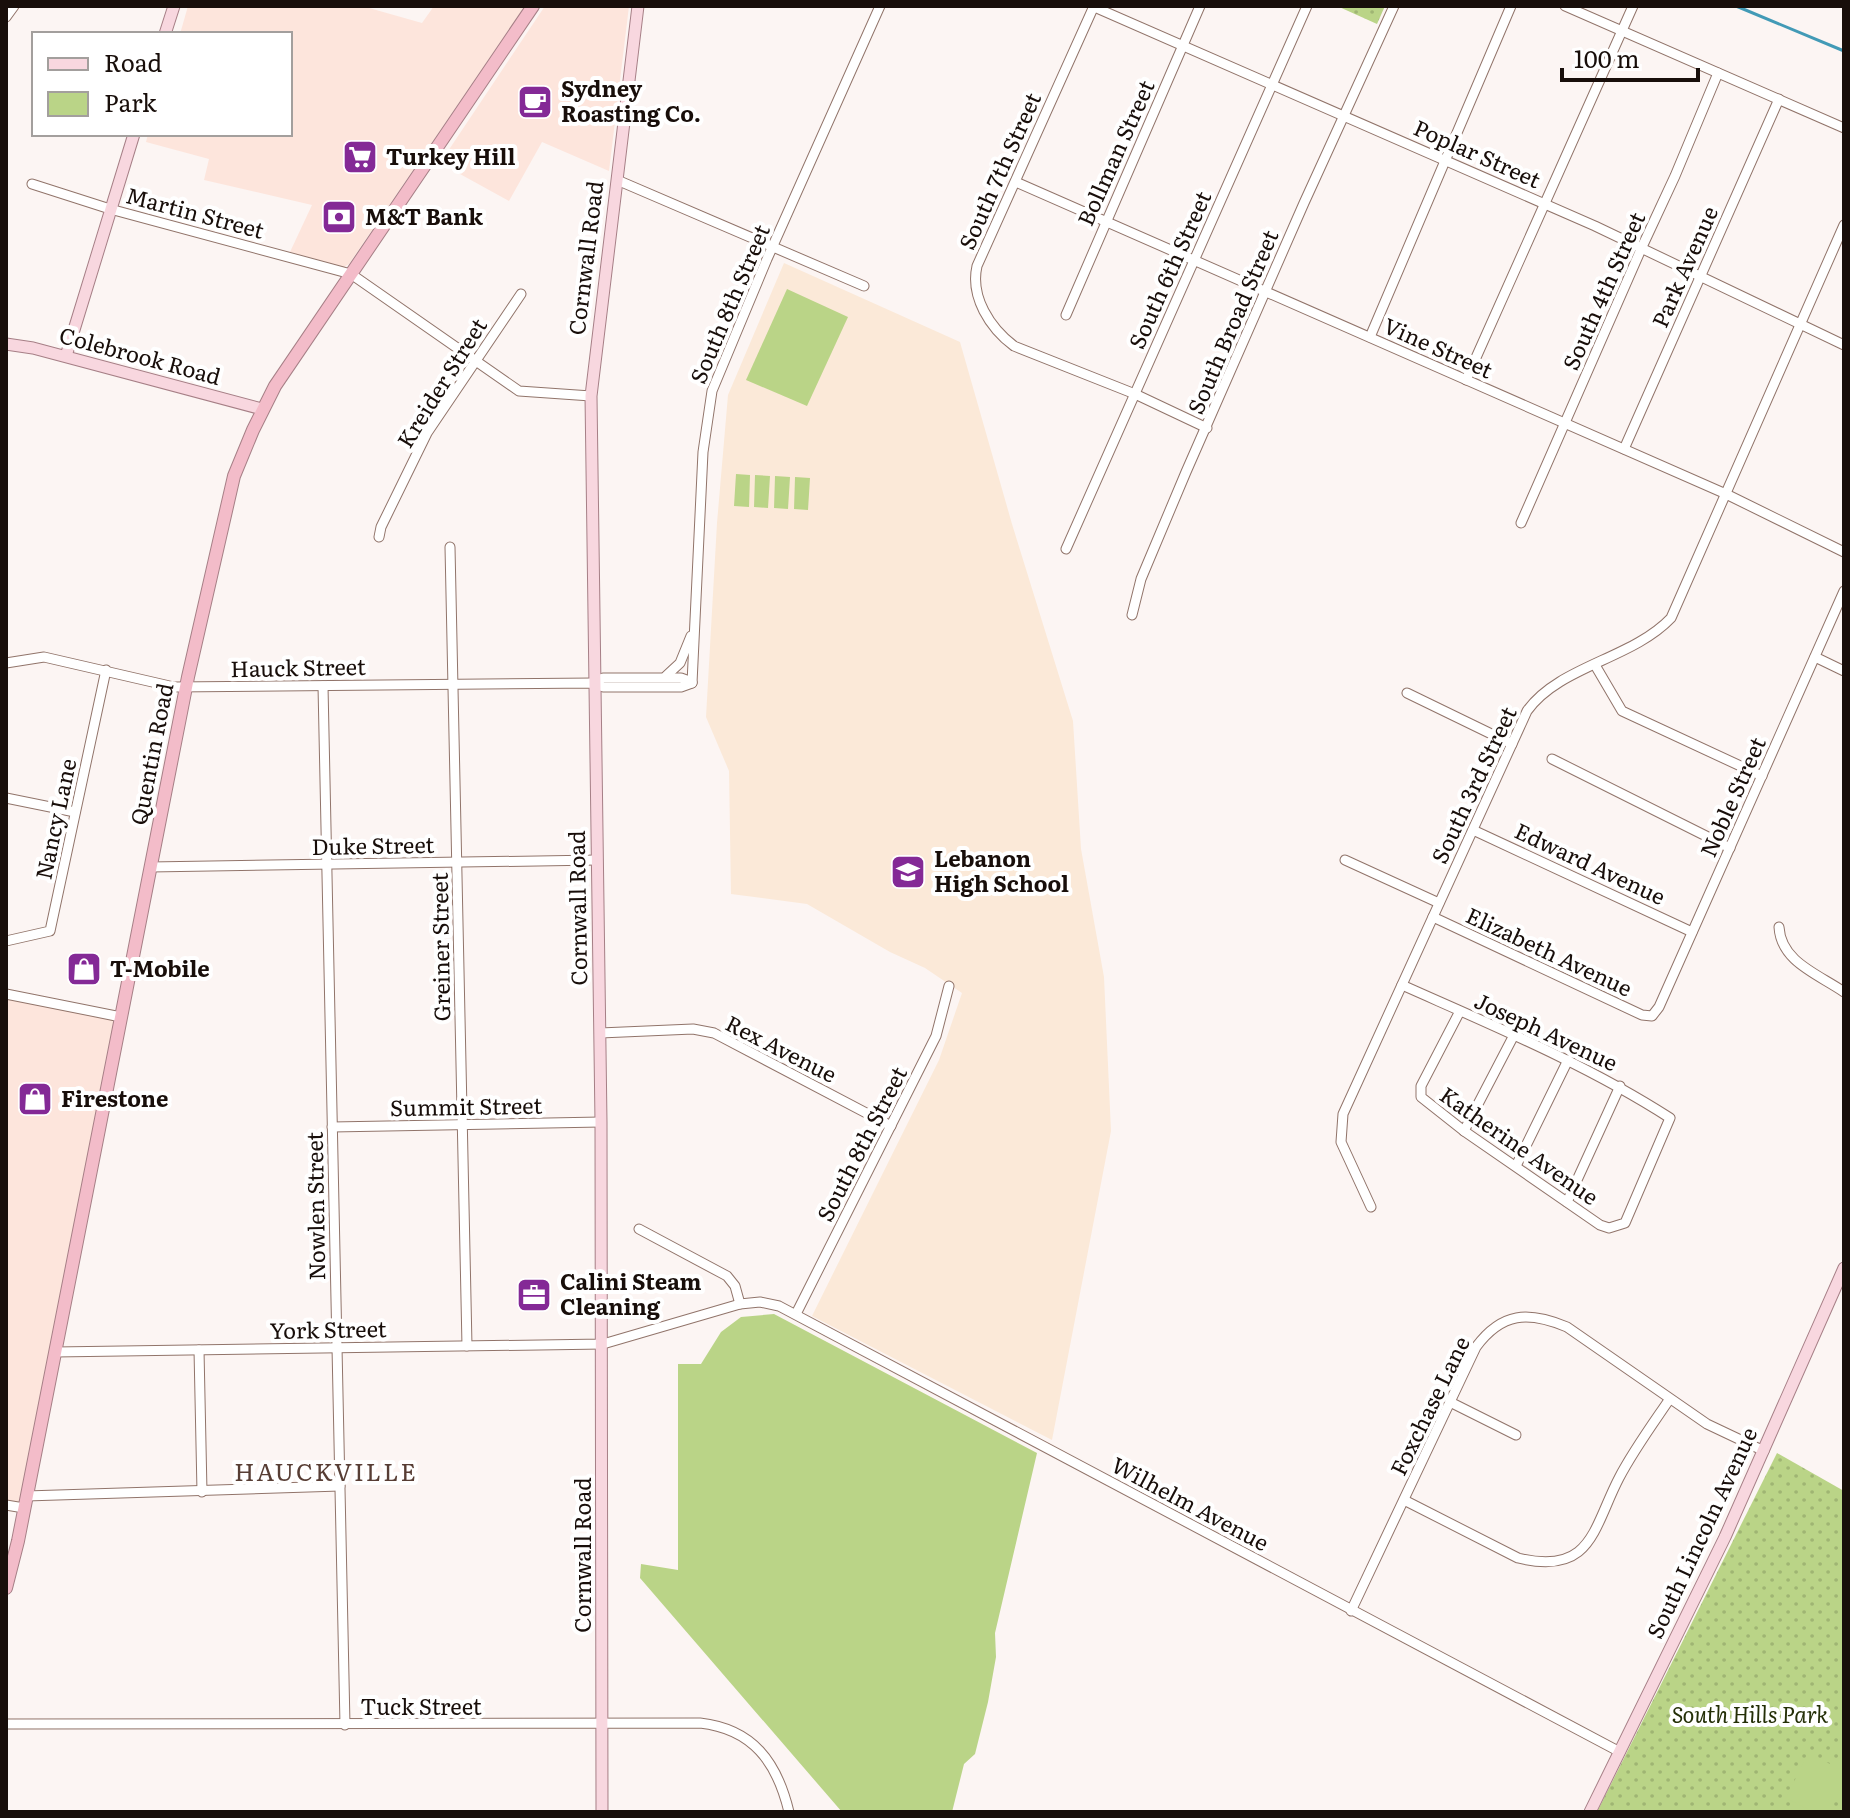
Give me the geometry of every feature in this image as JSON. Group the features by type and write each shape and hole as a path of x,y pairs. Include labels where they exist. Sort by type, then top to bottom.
{"highway":[{"name":"Quentin Road","path":"6,1588 186,687 239,461 262,409 533,6"}],"main road":[{"path":"166,32 174,6"},
{"name":"Cornwall Road","path":"602,1812 603,1344 591,396 638,6"},
{"path":"66,356 133,136"},
{"name":"Colebrook Road","path":"6,344 66,356 262,409"},
{"name":"South Lincoln Avenue","path":"1590,1812 1710,1569 1844,1268"}],"street":[{"path":"6,17 14,6"},
{"name":"South 8th Street","path":"692,683 703,452 709,404 723,359 880,6"},
{"name":"Poplar Street","path":"1093,6 1642,247 1844,345"},
{"name":"South 7th Street","path":"1093,6 977,266 975,277 985,314 1000,335 1014,346 1135,394"},
{"name":"Bollman Street","path":"1066,315 1200,6"},
{"name":"South 6th Street","path":"1066,549 1307,6"},
{"name":"South Broad Street","path":"1132,615 1141,579 1304,203 1394,6"},
{"path":"1370,337 1511,6"},
{"path":"1565,6 1844,128"},
{"path":"1466,380 1633,6"},
{"name":"South 4th Street","path":"1521,523 1718,73"},
{"name":"Park Avenue","path":"1624,449 1779,99"},
{"path":"617,180 864,286"},
{"name":"Vine Street","path":"1016,182 1726,494 1844,552"},
{"name":"Martin Street","path":"32,184 110,209 351,274 519,391 591,396"},
{"name":"South 3rd Street","path":"1371,1207 1341,1142 1341,1123 1512,744 1535,700 1655,633 1671,618 1844,225"},
{"name":"Kreider Street","path":"379,537 427,433 521,294"},
{"path":"1135,394 1207,428"},
{"name":"Greiner Street","path":"450,547 467,1346"},
{"name":"Noble Street","path":"1652,1016 1659,1007 1844,591"},
{"path":"662,678 671,674 680,663 695,625"},
{"name":"Hauck Street","path":"6,663 44,657 174,687 594,683 603,687 681,687 692,683"},
{"path":"1815,657 1844,671"},
{"path":"1595,665 1622,711 1762,776"},
{"name":"Nancy Lane","path":"6,941 50,931 106,670"},
{"name":"Hauck Street","path":"594,683 603,678 681,678 692,683"},
{"name":"Nowlen Street","path":"323,686 345,1725"},
{"path":"1407,693 1512,744"},
{"path":"1552,759 1730,848"},
{"path":"6,798 75,812"},
{"name":"Edward Avenue","path":"1473,830 1692,932"},
{"name":"Duke Street","path":"150,867 597,860"},
{"path":"1345,860 1439,903"},
{"name":"Elizabeth Avenue","path":"1433,917 1642,1015 1652,1016"},
{"path":"1779,927 1785,950 1810,971 1844,992"},
{"name":"Joseph Avenue","path":"1402,985 1568,1060 1620,1086 1670,1118"},
{"name":"South 8th Street","path":"796,1314 936,1036 949,986"},
{"path":"6,994 121,1017"},
{"name":"Katherine Avenue","path":"1460,1011 1421,1086 1421,1097 1464,1131 1600,1225 1609,1228 1625,1223 1670,1118"},
{"name":"Rex Avenue","path":"600,1033 693,1029 714,1033 891,1126"},
{"path":"1464,1131 1514,1035"},
{"path":"1516,1166 1568,1060"},
{"path":"1567,1202 1620,1086"},
{"name":"Summit Street","path":"332,1127 601,1122"},
{"path":"639,1229 727,1276 735,1286 740,1304"},
{"name":"Wilhelm Avenue","path":"603,1344 740,1304 770,1303 796,1314 1620,1752"},
{"name":"Foxchase Lane","path":"1351,1611 1476,1347 1490,1328 1517,1317 1544,1317 1567,1327 1707,1424 1764,1451"},
{"name":"York Street","path":"55,1352 603,1344"},
{"path":"199,1350 202,1492"},
{"path":"1404,1500 1518,1558 1539,1563 1560,1561 1580,1551 1596,1533 1619,1479 1669,1400"},
{"path":"1450,1402 1516,1435"},
{"path":"6,1505 340,1486"},
{"name":"Tuck Street","path":"6,1724 700,1723 734,1730 750,1740 763,1754 789,1812"}],"shaded area":[{"path":"188,6 362,6 422,23 434,6 525,6 344,267 290,252 312,205 204,180 209,159 146,142 148,136 292,136 292,32 181,32"},
{"path":"545,6 629,6 609,171 542,142 509,201 440,163"},
{"name":"Lebanon High School","path":"784,263 960,342 1073,721 1081,849 1104,977 1111,1131 1052,1440 812,1316 939,1060 962,993 925,968 890,952 807,904 731,894 729,771 706,717 717,523 728,395"},
{"path":"6,994 121,1017 24,1508 6,1505"}],"green space":[{"path":"1337,6 1385,6 1377,24"},
{"path":"787,289 848,317 807,406 746,380"},
{"path":"736,474 750,475 749,507 734,506"},
{"path":"755,475 770,476 768,508 754,507"},
{"path":"775,476 790,477 788,509 774,508"},
{"path":"795,477 810,478 808,510 794,509"},
{"path":"774,1314 1037,1453 995,1633 996,1657 988,1702 975,1754 964,1764 952,1812 842,1812 640,1578 641,1564 678,1570 678,1364 701,1364 721,1332 741,1317"},
{"name":"South Hills Park","path":"1777,1453 1844,1491 1844,1812 1597,1812"},
{"path":"1808,1753 1844,1771 1844,1782 1829,1812 1813,1812 1786,1798"}],"waterway":[{"path":"1736,6 1844,51"}],"place":[{"name":"Sydney Roasting Co.","path":"535,102"},
{"name":"Turkey Hill","path":"360,157"},
{"name":"M&T Bank","path":"339,217"},
{"name":"Lebanon High School","path":"908,872"},
{"name":"T-Mobile","path":"84,969"},
{"name":"Firestone","path":"35,1099"},
{"name":"Calini Steam Cleaning","path":"534,1295"}],"district":[{"name":"HAUCKVILLE","path":"326,1473"}]}
